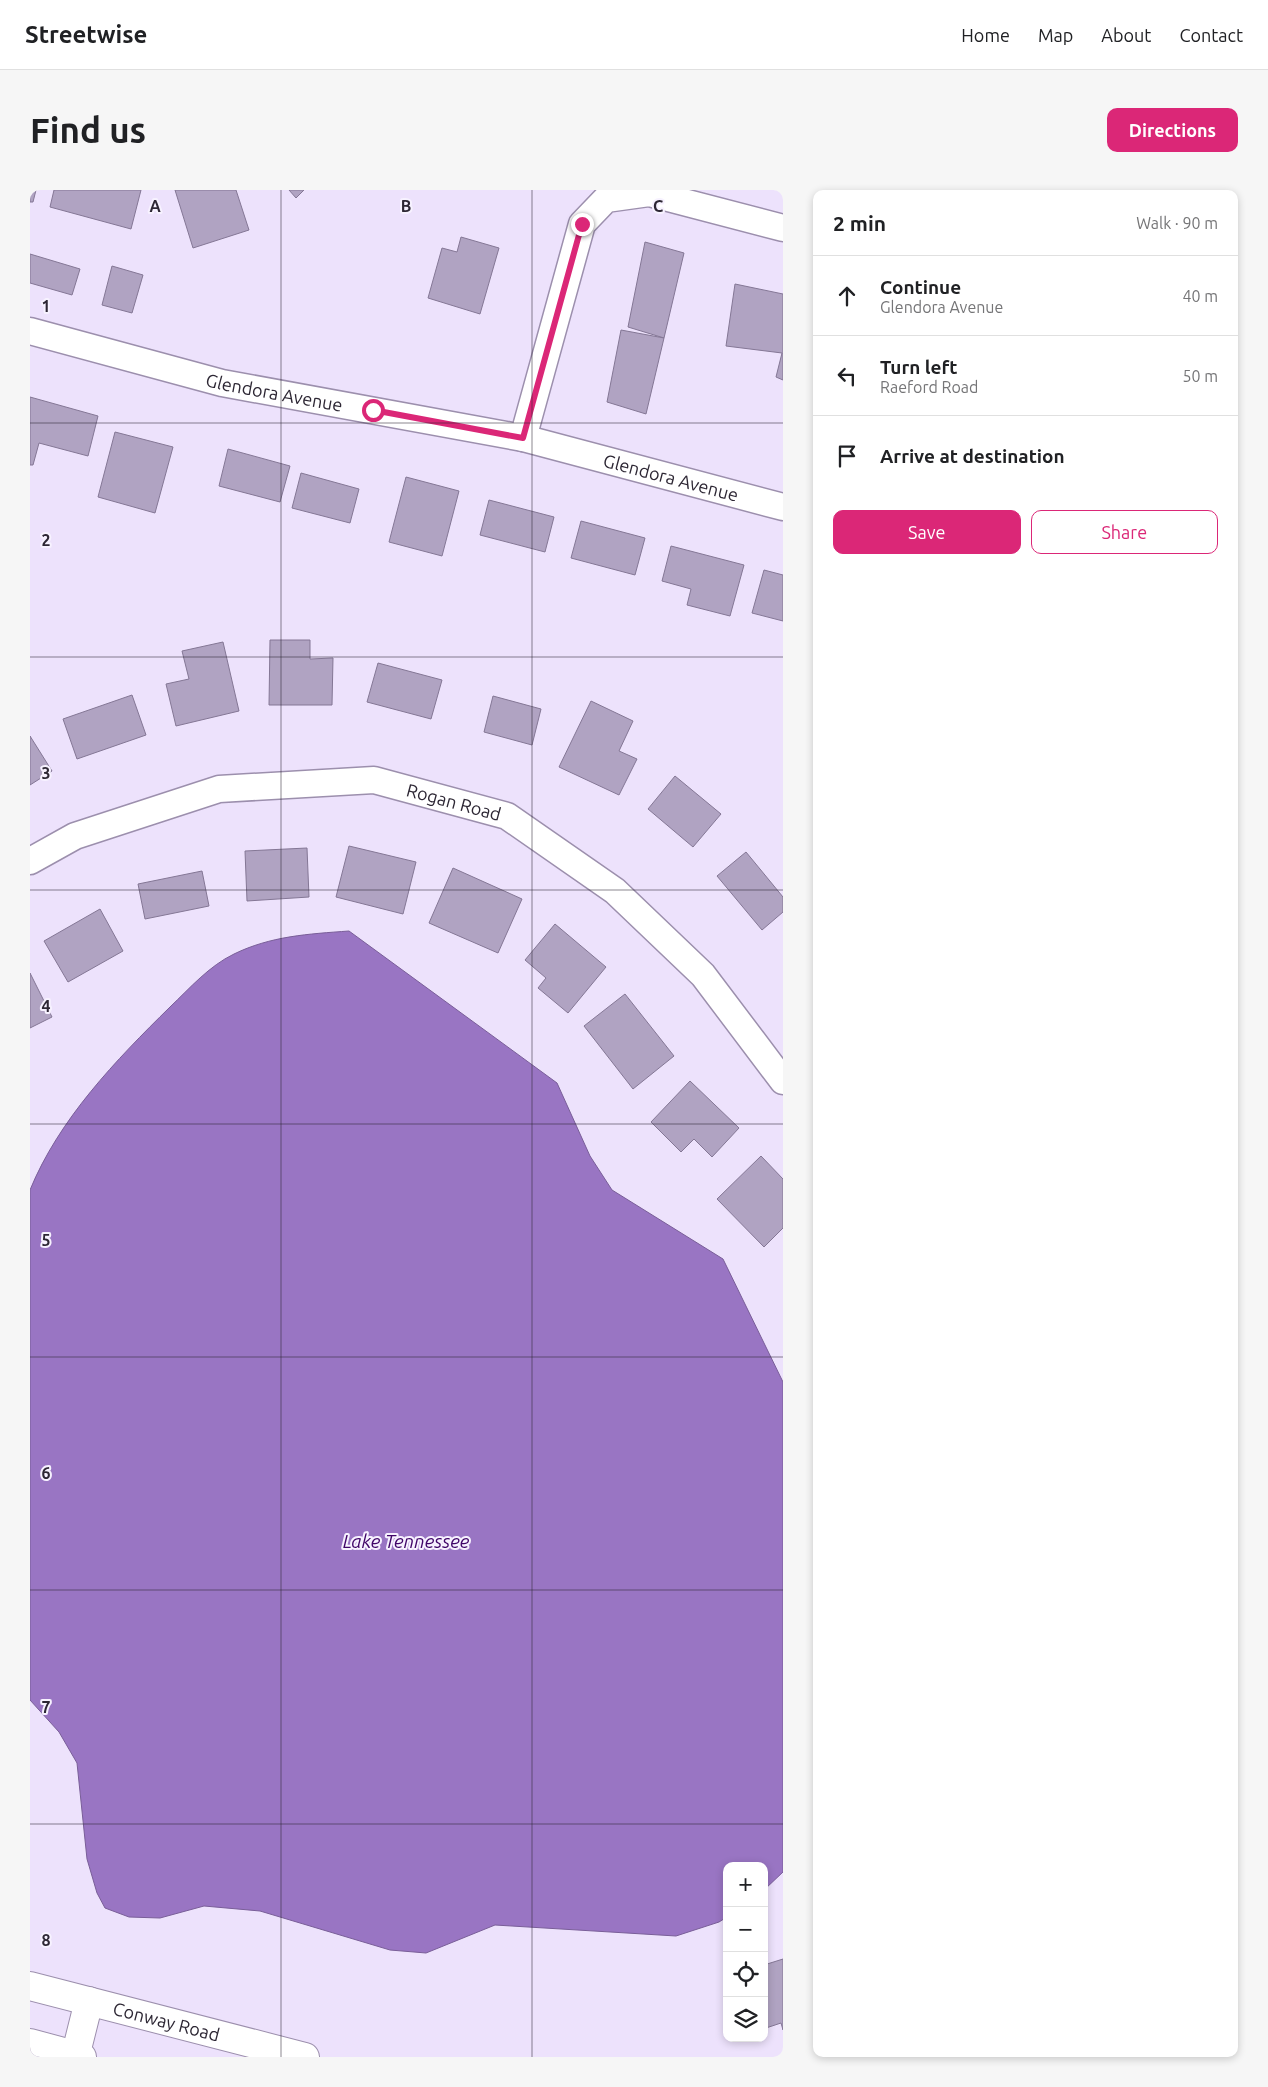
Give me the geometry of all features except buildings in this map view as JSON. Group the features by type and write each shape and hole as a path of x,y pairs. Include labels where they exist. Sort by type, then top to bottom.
{"main road":[{"name":"Conway Road","path":"30,1986 305,2057"},
{"path":"30,2043 78,2056 89,2001"}],"street":[{"path":"523,438 582,224 606,199 649,193 783,228"},
{"name":"Glendora Avenue","path":"30,331 222,383 523,438 783,508"},
{"name":"Rogan Road","path":"30,861 75,836 220,789 374,780 507,816 615,891 703,975 783,1081"}],"water":[{"name":"Lake Tennessee","path":"349,931 557,1083 590,1156 612,1190 723,1259 783,1382 783,1872 768,1886 768,1862 723,1862 723,1920 719,1922 676,1936 495,1925 426,1953 390,1950 260,1911 204,1906 160,1918 129,1917 105,1908 97,1893 87,1859 77,1763 59,1732 30,1700 30,1190 42,1164 57,1139 91,1092 129,1048 185,992 208,971 234,954 262,943 304,935"}],"route":[{"path":"373,410 523,438 582,224"}]}
